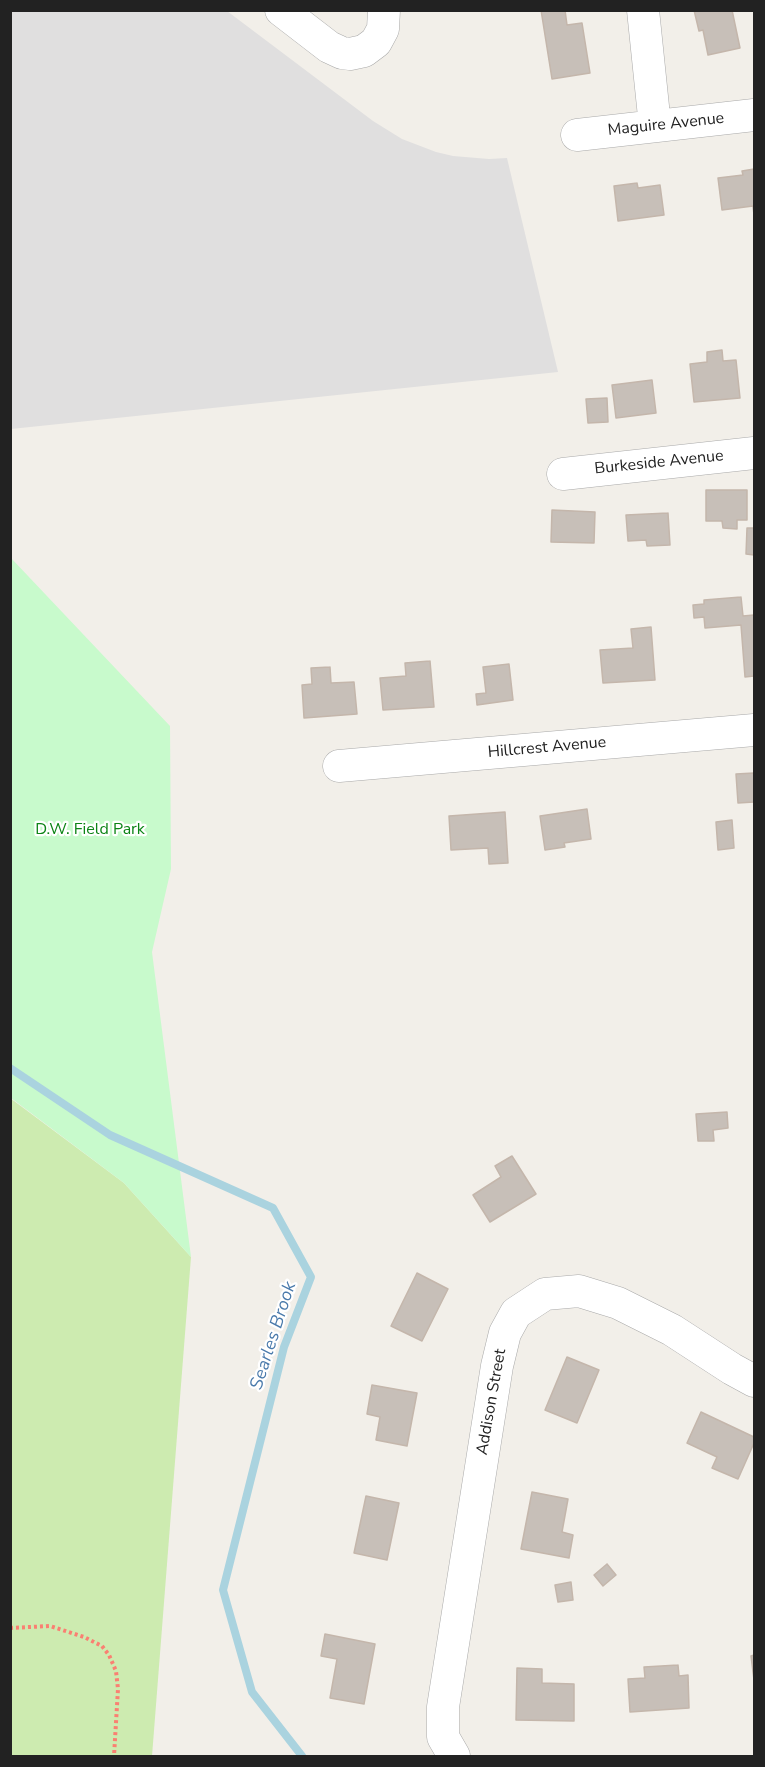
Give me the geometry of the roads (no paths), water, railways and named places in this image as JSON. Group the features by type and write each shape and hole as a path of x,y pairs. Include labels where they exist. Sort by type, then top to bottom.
{"street":[{"path":"296,15 329,47 350,54 364,51 376,42 383,29 384,10"},
{"path":"643,10 655,126"},
{"name":"Maguire Avenue","path":"577,135 754,115"},
{"name":"Burkeside Avenue","path":"563,474 754,453"},
{"name":"Hillcrest Avenue","path":"339,766 754,729"},
{"name":"Addison Street","path":"454,1756 443,1737 443,1707 497,1366 505,1333 516,1313 545,1293 579,1291 618,1303 672,1330 754,1381"}],"waterway":[{"name":"Searles Brook","path":"10,1068 110,1135 273,1208 311,1277 284,1347 223,1590 252,1692 302,1756"}],"park label":[{"name":"D.W. Field Park","path":"90,830"}]}
